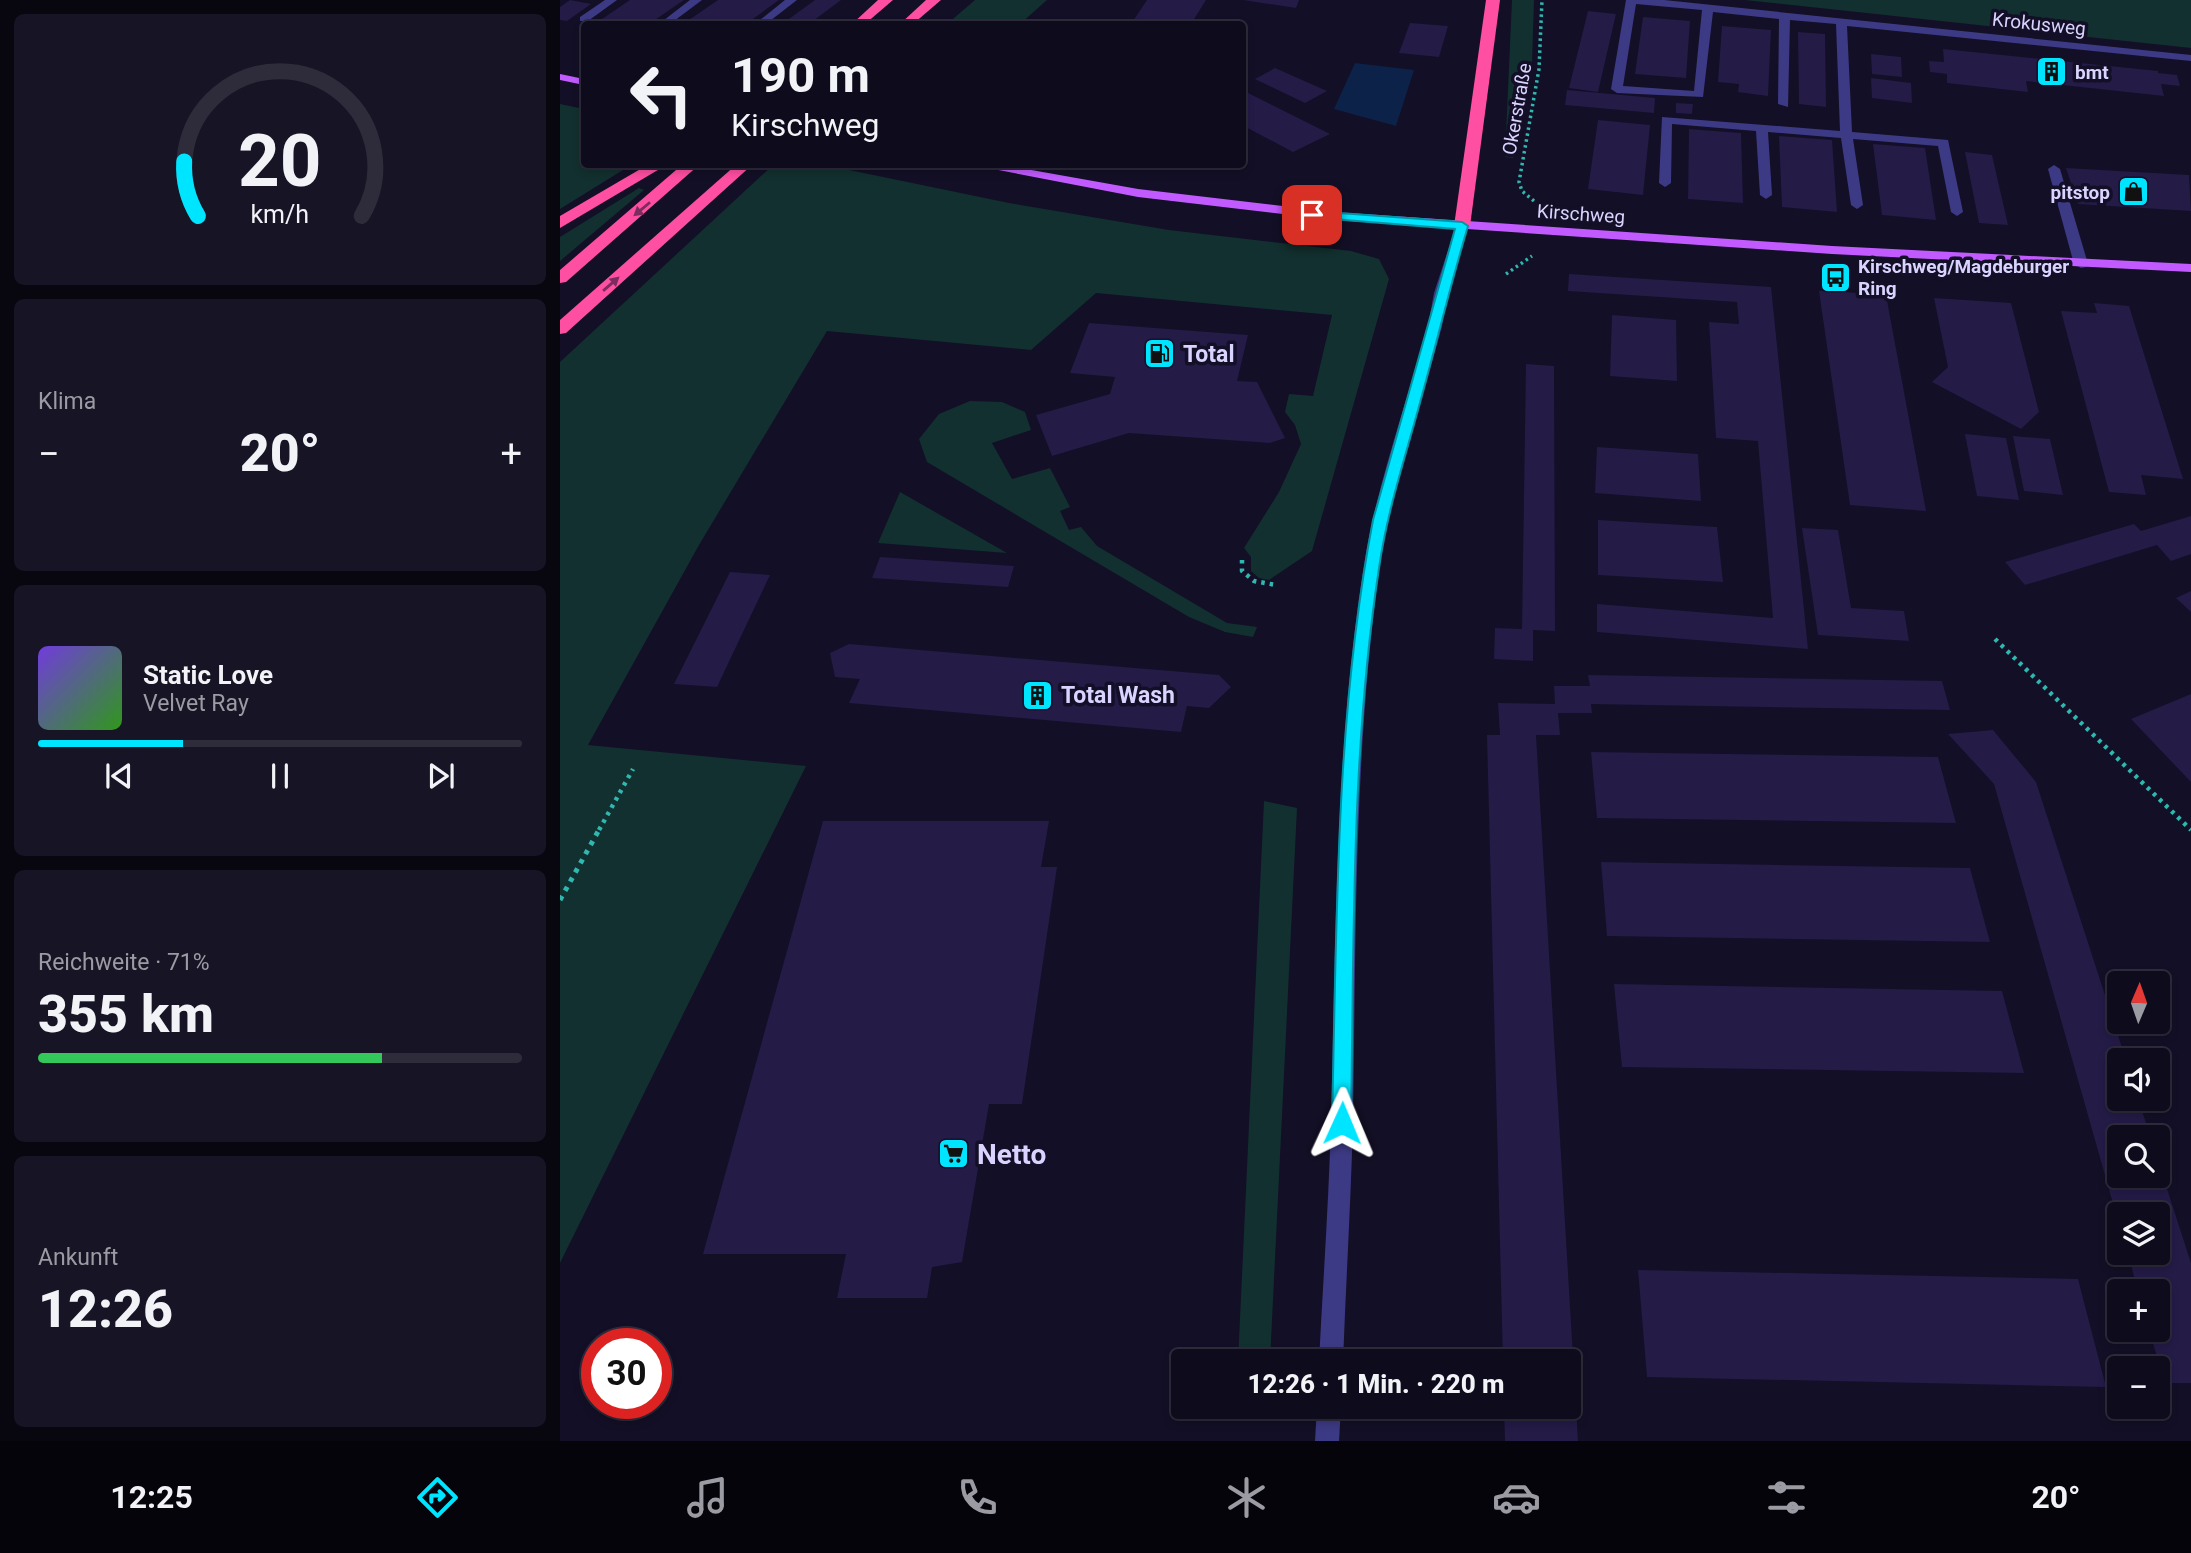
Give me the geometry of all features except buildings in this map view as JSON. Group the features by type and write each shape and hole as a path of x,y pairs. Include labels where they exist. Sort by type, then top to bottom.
{"highway":[{"path":"862,21 886,0"},
{"path":"910,21 934,0"},
{"path":"1462,226 1493,0"},
{"path":"560,223 653,168"},
{"path":"560,278 689,168"},
{"path":"560,329 741,168"}],"main road":[{"path":"560,76 581,81"},
{"name":"Kirschweg","path":"994,168 1138,194 1248,208 1462,226 2081,264 2191,268"}],"street":[{"path":"584,19 612,0"},
{"path":"668,21 697,0"},
{"path":"764,21 792,0"},
{"path":"1632,0 1617,89 1699,95 1709,8"},
{"name":"Krokusweg","path":"1632,0 2191,58"},
{"path":"1784,104 1785,16"},
{"path":"1840,22 1843,112 1849,135 1857,205"},
{"path":"1891,27 1892,43"},
{"path":"1665,183 1666,120 1944,143 1957,212"},
{"path":"1762,128 1766,194"},
{"path":"2054,169 2081,264"},
{"path":"1332,1349 1342,1123 1348,806 1353,722 1371,569 1381,520 1435,326 1441,293 1462,226"},
{"path":"1327,1441 1328,1419"}],"path":[{"name":"Okerstraße","path":"1542,0 1539,69 1519,182 1522,191 1533,200 1544,204"},
{"name":"Kirschweg","path":"1506,274 1533,256"},
{"path":"1242,560 1242,571 1254,581 1276,584"},
{"path":"1995,639 2191,830"},
{"path":"560,900 633,769"}],"green space":[{"path":"975,0 1047,0 1023,21 950,21"},
{"path":"1512,0 1534,0 1532,63 1513,158 1505,157"},
{"path":"1745,0 2191,0 2191,48"},
{"path":"560,104 581,108 581,168 626,168 560,209"},
{"path":"770,168 840,168 1009,203 1169,230 1351,251 1379,259 1389,279 1312,551 1269,580 1259,578 1251,571 1251,557 1244,548 1279,492 1301,444 1295,425 1285,412 1289,394 1313,396 1332,315 1096,293 1031,350 827,331 699,545 588,745 806,766 560,1263 560,362"},
{"path":"639,188 644,190 560,261 560,237"},
{"path":"970,401 1002,402 1025,412 1031,430 992,443 1012,479 1050,468 1070,507 1060,511 1069,530 1081,527 1097,546 1227,623 1257,627 1253,637 1225,632 1189,617 927,462 919,439 939,414"},
{"path":"900,492 1007,553 878,543"},
{"path":"1264,801 1297,808 1271,1349 1239,1349"}],"water":[{"path":"1355,63 1414,70 1396,126 1334,109"}],"place":[{"name":"bmt","path":"2052,72"},
{"name":"pitstop","path":"2133,192"},
{"name":"Kirschweg/Magdeburger Ring","path":"1835,277"},
{"name":"Total","path":"1160,354"},
{"name":"Total Wash","path":"1038,695"},
{"name":"Netto","path":"954,1154"}],"route":[{"path":"1312,215 1462,226 1441,293 1435,326 1381,520 1371,569 1353,722 1348,806 1342,1123"}]}
